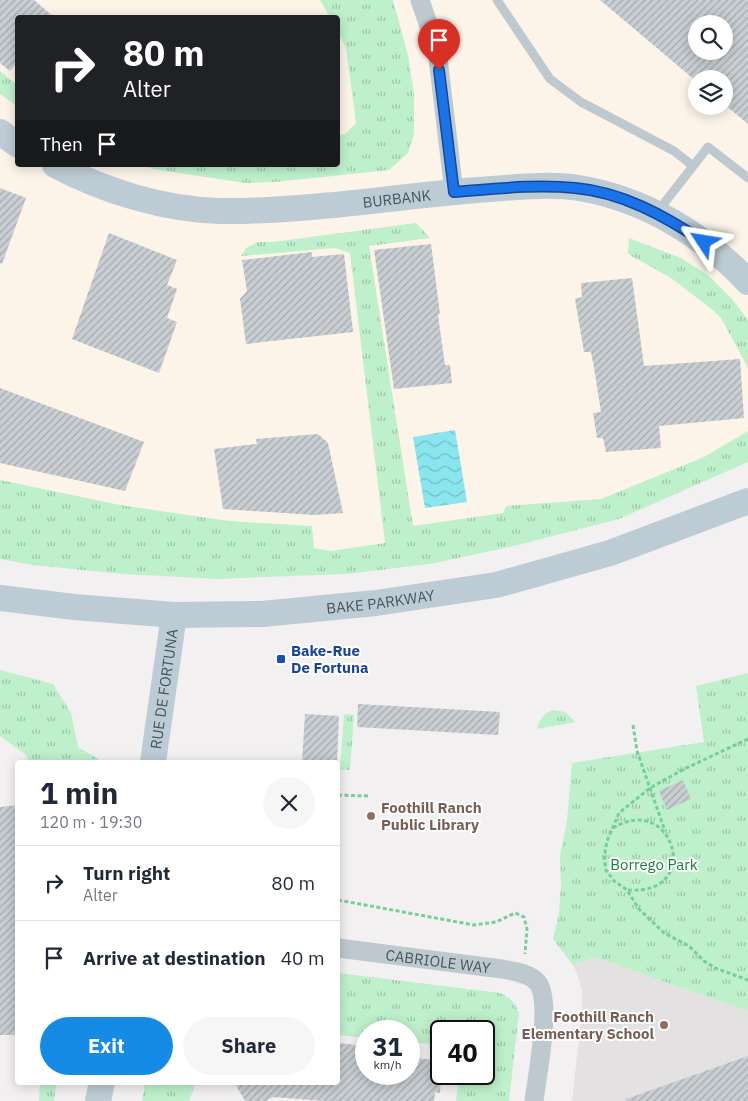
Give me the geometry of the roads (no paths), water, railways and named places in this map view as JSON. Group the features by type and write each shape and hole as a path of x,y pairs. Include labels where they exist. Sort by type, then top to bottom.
{"street":[{"path":"420,0 437,50 454,192"},
{"path":"0,132 15,143"},
{"name":"BURBANK","path":"59,167 80,178 143,200 200,210 220,211 277,210 530,186 577,188 615,196 657,213 704,242 733,266 748,282"},
{"name":"BAKE PARKWAY","path":"0,598 74,607 174,615 262,614 376,603 496,585 610,553 748,501"},
{"name":"RUE DE FORTUNA","path":"154,760 174,615"},
{"name":"CABRIOLE WAY","path":"340,948 492,967 530,978 544,998 544,1021 534,1101"},
{"path":"98,1101 101,1085"}],"lane":[{"path":"497,0 550,79 581,102 674,151 694,166"},
{"path":"657,213 708,147 748,178"}],"water":[{"path":"455,430 467,502 425,508 413,437"}],"place":[{"name":"Bake-Rue De Fortuna","path":"281,659"},
{"name":"Foothill Ranch Public Library","path":"371,816"},
{"name":"Foothill Ranch Elementary School","path":"664,1025"}],"park label":[{"name":"Borrego Park","path":"654,864"}]}
